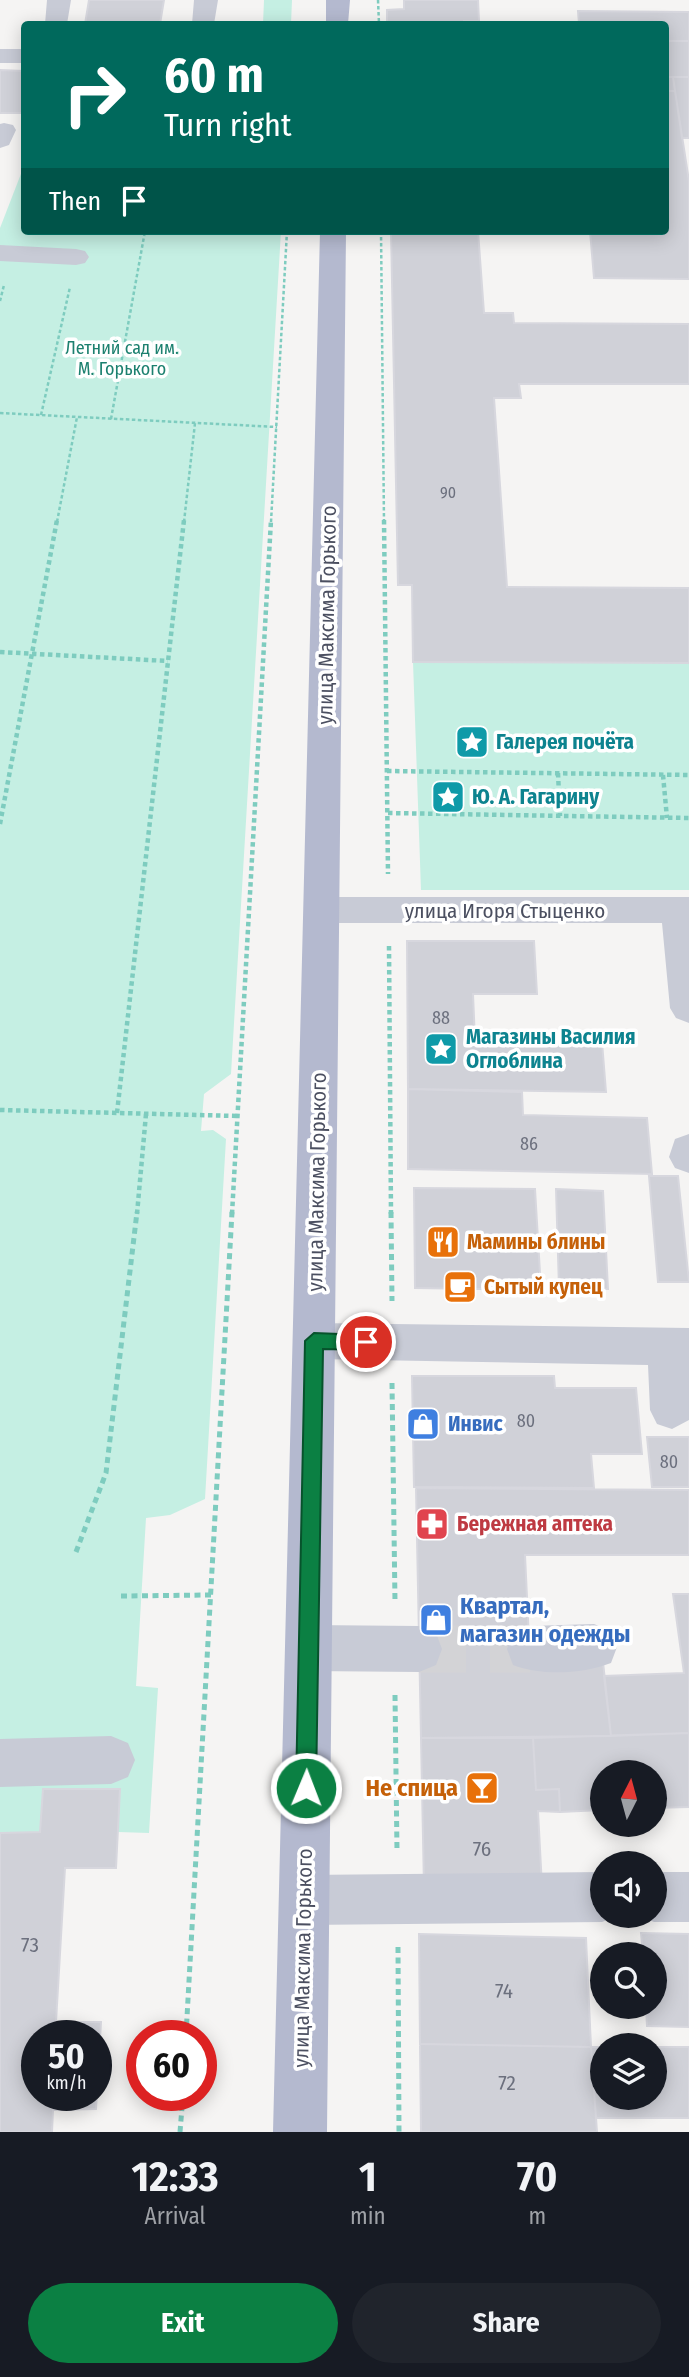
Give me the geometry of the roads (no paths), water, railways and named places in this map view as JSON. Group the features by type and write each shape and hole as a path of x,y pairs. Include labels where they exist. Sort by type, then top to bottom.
{"main road":[{"path":"337,21 338,0"},
{"name":"улица Максима Горького","path":"300,2132 334,235"}],"street":[{"path":"56,21 59,0"},
{"path":"203,21 206,0"},
{"path":"0,56 21,56"},
{"path":"0,253 76,257"},
{"name":"улица Игоря Стыценко","path":"322,910 684,910"},
{"path":"684,910 688,989"},
{"path":"689,1150 689,1157"},
{"path":"314,1341 679,1347 672,1410"},
{"path":"530,1649 594,1647"},
{"path":"309,1648 407,1650"},
{"path":"0,1763 111,1760"},
{"path":"304,1900 590,1897"},
{"path":"667,1897 689,1897"}],"tunnel":[{"path":"419,1649 530,1649"}],"place":[{"name":"Галерея почёта","path":"472,742"},
{"name":"Ю. А. Гагарину","path":"448,797"},
{"name":"Магазины Василия Оглоблина","path":"441,1049"},
{"name":"Мамины блины","path":"443,1242"},
{"name":"Сытый купец","path":"460,1287"},
{"name":"Инвис","path":"423,1424"},
{"name":"Бережная аптека","path":"432,1524"},
{"name":"Квартал, магазин одежды","path":"436,1620"},
{"name":"Не спица","path":"482,1788"}],"park label":[{"name":"Летний сад им. М. Горького","path":"122,358"}]}
